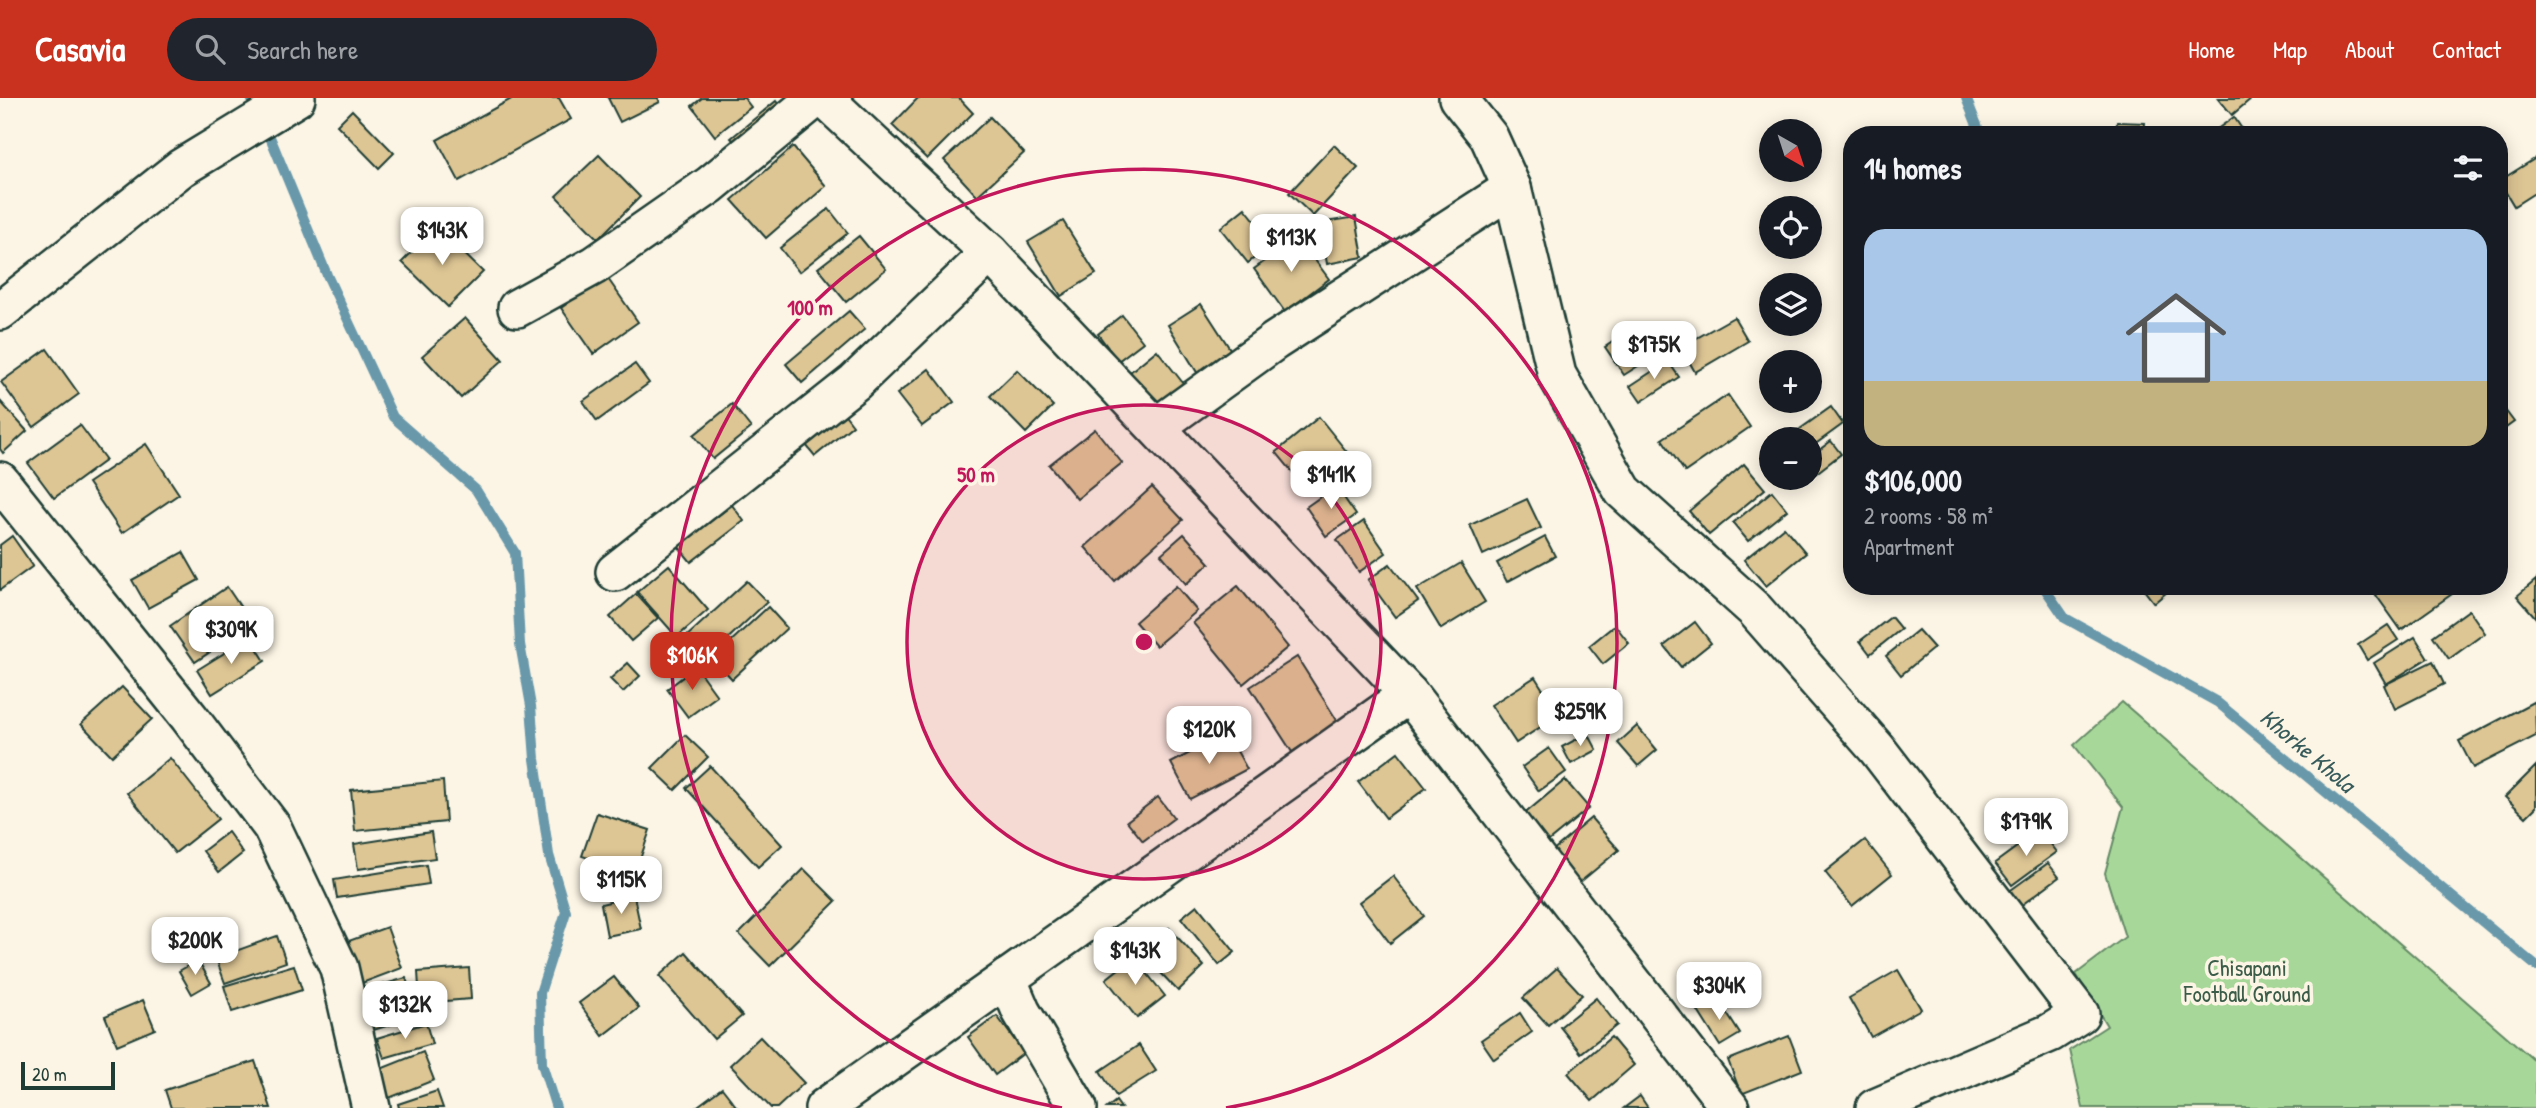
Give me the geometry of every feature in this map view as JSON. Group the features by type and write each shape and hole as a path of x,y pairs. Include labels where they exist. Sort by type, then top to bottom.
{"street":[{"path":"0,311 181,168 296,98"},
{"path":"517,308 595,265 710,185 816,98"},
{"path":"824,98 990,253 1409,694 1730,1108"},
{"path":"1458,98 1489,138 1512,188 1557,375 1623,492 1755,610 1877,749 2080,1014 2050,1033 1875,1108"},
{"path":"1156,427 1275,341 1512,188"},
{"path":"615,572 855,382 990,253"},
{"path":"0,481 190,717 272,827 339,968 371,1108"},
{"path":"824,1108 1409,694"},
{"path":"1007,978 1021,1011 1079,1108"}],"green space":[{"name":"Chisapani Football Ground","path":"2122,702 2536,1062 2536,1108 2083,1108 2070,1050 2107,1026 2076,974 2125,937 2105,873 2123,807 2074,745"}],"building":[{"path":"513,98 559,98 571,119 459,181 437,140"},
{"path":"608,98 658,98 660,102 620,122"},
{"path":"702,98 744,98 751,107 715,136 692,106"},
{"path":"918,98 959,98 973,113 927,159 892,125"},
{"path":"2218,98 2252,98 2232,115"},
{"path":"776,101 787,115 743,151 731,138"},
{"path":"352,110 394,153 379,168 337,125"},
{"path":"990,117 1024,153 977,196 944,160"},
{"path":"2234,117 2240,126 2222,126"},
{"path":"2117,122 2145,123 2145,126 2117,126"},
{"path":"1334,145 1358,168 1313,216 1289,193"},
{"path":"793,147 826,186 766,238 732,200"},
{"path":"599,155 640,197 598,239 556,196"},
{"path":"2536,158 2536,192 2514,206 2508,196 2508,175"},
{"path":"1245,208 1273,243 1248,263 1220,228"},
{"path":"829,209 848,233 799,272 780,248"},
{"path":"1356,217 1363,257 1327,264 1320,223"},
{"path":"1063,221 1096,274 1061,296 1028,242"},
{"path":"437,227 483,272 448,307 402,262"},
{"path":"859,236 886,269 846,302 818,268"},
{"path":"1298,237 1329,279 1285,312 1254,269"},
{"path":"606,276 638,322 593,354 561,308"},
{"path":"1201,304 1232,352 1198,374 1168,325"},
{"path":"849,311 865,329 802,383 786,364"},
{"path":"1122,315 1143,342 1118,361 1098,334"},
{"path":"1734,317 1748,341 1695,372 1681,347"},
{"path":"465,318 503,360 461,398 422,356"},
{"path":"1638,325 1657,354 1624,375 1605,347"},
{"path":"47,349 79,394 34,427 1,382"},
{"path":"1157,350 1183,383 1156,405 1130,372"},
{"path":"1668,361 1679,377 1641,402 1630,386"},
{"path":"635,364 649,383 597,421 583,401"},
{"path":"929,369 954,402 922,426 897,394"},
{"path":"1017,370 1053,406 1026,433 990,396"},
{"path":"1728,395 1750,427 1685,472 1662,439"},
{"path":"0,401 27,431 3,453 0,449"},
{"path":"732,404 751,428 713,459 694,435"},
{"path":"1831,407 1843,424 1822,439 1822,427 1803,427"},
{"path":"840,408 853,425 815,456 801,439"},
{"path":"2508,414 2514,422 2508,426"},
{"path":"1319,417 1351,457 1309,492 1276,452"},
{"path":"80,425 106,460 54,498 28,463"},
{"path":"1095,429 1122,463 1077,499 1049,465"},
{"path":"1831,441 1841,454 1822,469 1822,448"},
{"path":"146,444 179,494 122,533 88,483"},
{"path":"1744,464 1759,482 1759,490 1764,490 1709,535 1689,511"},
{"path":"1336,486 1356,515 1326,536 1306,507"},
{"path":"1152,487 1183,520 1115,581 1085,547"},
{"path":"1772,491 1787,510 1748,541 1733,523"},
{"path":"1527,499 1541,528 1483,555 1470,525"},
{"path":"732,505 744,521 691,562 678,546"},
{"path":"1364,521 1386,553 1359,572 1337,540"},
{"path":"1784,527 1806,553 1766,586 1744,560"},
{"path":"1184,534 1210,563 1186,584 1161,554"},
{"path":"12,536 33,566 0,590 0,545"},
{"path":"1545,537 1555,556 1507,582 1497,563"},
{"path":"183,552 199,580 148,608 132,580"},
{"path":"1461,563 1485,602 1441,629 1417,589"},
{"path":"1390,564 1418,601 1395,617 1368,580"},
{"path":"669,565 708,610 677,637 637,592"},
{"path":"2536,580 2536,618 2517,596"},
{"path":"747,581 767,602 705,660 685,638"},
{"path":"1176,586 1197,611 1156,646 1135,622"},
{"path":"1238,586 1288,647 1243,684 1193,623"},
{"path":"227,587 252,624 195,662 170,626"},
{"path":"636,594 658,618 631,641 610,617"},
{"path":"2148,595 2163,595 2154,603"},
{"path":"2376,595 2451,595 2401,630"},
{"path":"768,607 787,628 732,679 713,658"},
{"path":"2469,610 2485,633 2449,659 2433,636"},
{"path":"1891,617 1901,629 1870,654 1860,641"},
{"path":"1695,622 1711,643 1681,667 1664,646"},
{"path":"1615,625 1629,643 1603,664 1589,646"},
{"path":"2388,625 2398,640 2367,660 2358,645"},
{"path":"1918,630 1934,648 1901,675 1886,656"},
{"path":"250,637 265,661 212,694 197,670"},
{"path":"2415,637 2428,658 2386,684 2374,663"},
{"path":"1297,657 1338,722 1292,752 1250,687"},
{"path":"2433,661 2444,684 2395,709 2384,685"},
{"path":"628,663 640,676 623,692 610,679"},
{"path":"696,667 717,696 688,717 667,689"},
{"path":"1535,677 1559,715 1516,743 1491,705"},
{"path":"122,687 152,719 112,756 81,724"},
{"path":"2535,701 2536,736 2473,768 2459,741"},
{"path":"1637,726 1657,750 1638,766 1618,743"},
{"path":"1227,733 1247,769 1190,799 1171,763"},
{"path":"1588,733 1597,750 1571,764 1562,747"},
{"path":"685,735 708,757 675,790 652,768"},
{"path":"1549,748 1566,772 1539,791 1522,767"},
{"path":"1398,752 1426,788 1386,818 1358,782"},
{"path":"170,758 218,819 175,853 127,793"},
{"path":"710,766 782,845 758,867 686,788"},
{"path":"2536,766 2536,807 2526,817 2505,797"},
{"path":"1565,780 1589,808 1545,844 1522,816"},
{"path":"443,781 446,822 355,831 351,790"},
{"path":"1158,797 1174,818 1143,841 1127,821"},
{"path":"597,813 650,830 635,874 582,856"},
{"path":"1591,818 1619,850 1579,883 1552,851"},
{"path":"2040,830 2057,852 2012,885 1995,863"},
{"path":"228,832 243,853 219,872 203,851"},
{"path":"431,832 435,858 358,869 354,844"},
{"path":"1865,840 1892,874 1852,906 1825,872"},
{"path":"2048,863 2059,877 2015,910 2004,895"},
{"path":"426,865 429,884 337,898 334,880"},
{"path":"804,869 836,901 770,966 739,934"},
{"path":"1393,876 1424,916 1390,943 1359,902"},
{"path":"634,896 641,929 607,936 601,904"},
{"path":"1197,905 1235,952 1219,965 1181,918"},
{"path":"387,927 402,968 362,983 346,942"},
{"path":"1169,928 1204,966 1178,991 1142,953"},
{"path":"277,936 286,962 225,983 216,958"},
{"path":"686,952 742,1016 714,1039 659,976"},
{"path":"1134,957 1165,996 1137,1018 1106,979"},
{"path":"198,960 211,983 192,994 179,971"},
{"path":"294,965 302,990 232,1012 224,986"},
{"path":"469,968 471,999 420,1003 418,972"},
{"path":"1557,968 1582,995 1548,1025 1523,998"},
{"path":"1898,970 1921,1009 1871,1037 1849,998"},
{"path":"614,977 639,1008 603,1036 579,1003"},
{"path":"406,978 418,1016 364,1033 351,994"},
{"path":"1596,998 1617,1025 1581,1053 1560,1027"},
{"path":"1717,998 1740,1034 1720,1046 1698,1011"},
{"path":"143,1000 155,1029 117,1045 105,1016"},
{"path":"1520,1013 1532,1032 1494,1059 1481,1040"},
{"path":"997,1016 1024,1053 995,1075 968,1037"},
{"path":"426,1023 432,1044 384,1058 377,1038"},
{"path":"1789,1036 1802,1070 1741,1094 1728,1060"},
{"path":"760,1037 804,1083 777,1108 771,1108 730,1065"},
{"path":"1611,1037 1634,1065 1592,1101 1568,1073"},
{"path":"1139,1045 1156,1071 1116,1096 1100,1071"},
{"path":"423,1052 434,1080 389,1098 378,1070"},
{"path":"255,1061 271,1108 171,1108 165,1090"},
{"path":"722,1088 736,1106 695,1108"},
{"path":"437,1091 443,1108 399,1108 398,1104"},
{"path":"1640,1096 1648,1108 1624,1108"},
{"path":"1116,1101 1121,1108 1107,1108"}],"waterway":[{"path":"251,98 263,120 327,275 393,417 476,490 515,553 520,644 531,706 535,759 549,855 566,912 540,993 542,1064 556,1108"},
{"name":"Khorke Khola","path":"1966,98 1977,126"},
{"name":"Khorke Khola","path":"2049,595 2065,618 2217,702 2536,966"}]}
